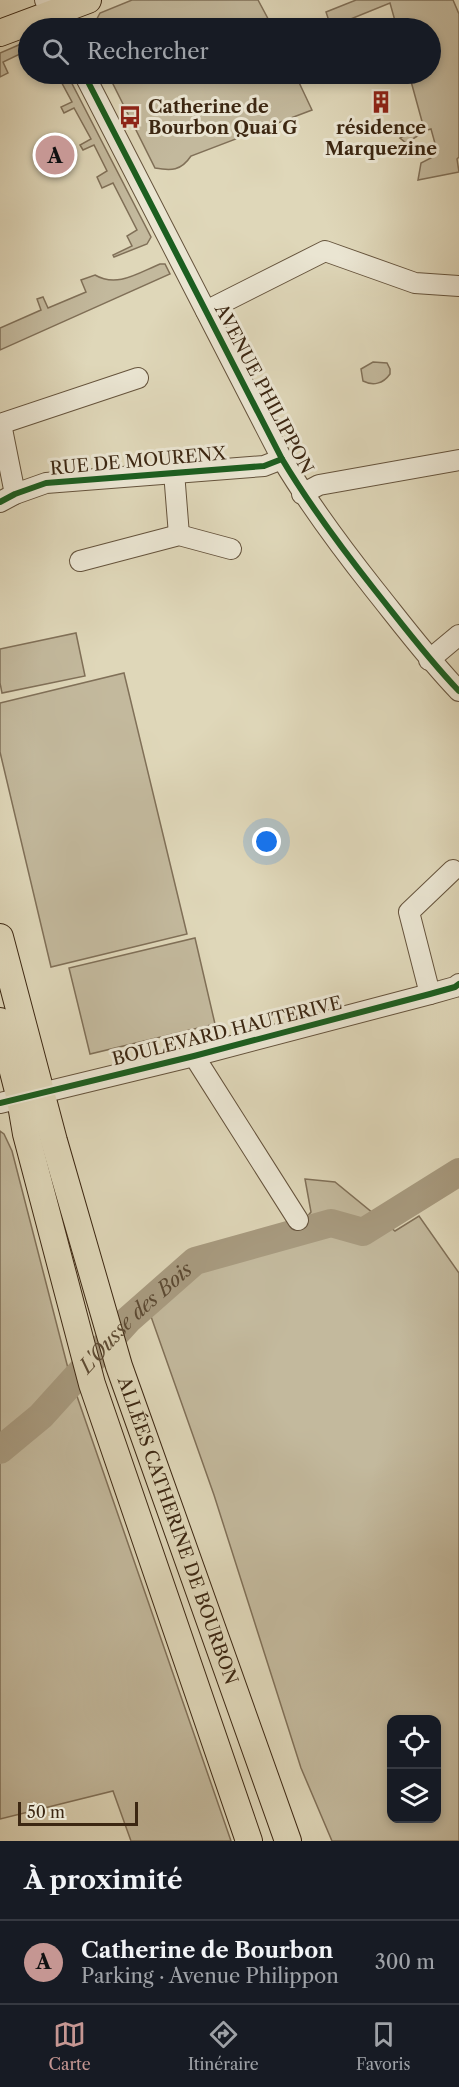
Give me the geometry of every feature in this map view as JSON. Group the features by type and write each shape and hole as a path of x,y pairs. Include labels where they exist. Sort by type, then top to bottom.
{"main road":[{"path":"52,14 88,0"},
{"path":"0,33 18,26"},
{"name":"ALLÉES CATHERINE DE BOURBON","path":"0,937 26,1134 76,1327 92,1384 249,1841"},
{"name":"ALLÉES CATHERINE DE BOURBON","path":"0,1021 20,1098 104,1315 119,1366 288,1841"}],"street":[{"name":"AVENUE PHILIPPON","path":"89,84 302,494 429,660 459,691"},
{"path":"206,311 325,251 415,283 459,286"},
{"name":"RUE DE MOURENX","path":"138,378 0,424 8,498 46,483 264,466 282,459"},
{"path":"302,494 320,485 459,460"},
{"name":"RUE DE MOURENX","path":"174,472 179,535"},
{"path":"80,561 179,535 231,549"},
{"path":"429,660 459,635"},
{"path":"429,994 409,912 453,870"},
{"name":"BOULEVARD HAUTERIVE","path":"20,1098 194,1056 455,987 459,984"},
{"path":"194,1056 298,1220"}],"shaded area":[{"path":"132,0 258,0 268,18 97,18 100,13"},
{"path":"356,0 453,0 459,14 459,157 457,159 459,172 418,180 421,163 431,158 428,151 436,147 431,129 420,132 421,134 406,143 400,138 423,125 412,84 441,84 441,18 394,18 390,3 353,18 328,18 326,12"},
{"path":"18,45 18,55 3,62 8,73 0,77 0,53"},
{"path":"62,84 72,84 151,237 147,244 114,257 113,255 132,246 127,236 137,230 113,183 102,188 97,177 107,171 94,145 83,150 80,145 91,139 74,108 64,113 61,107 72,102"},
{"path":"113,84 300,84 312,110 191,156 183,165 175,169 155,168"},
{"path":"165,264 170,274 0,350 0,328 41,310 37,299 43,297 48,308 86,292 81,280 95,275 103,279 119,280"},
{"path":"373,362 387,363 390,369 387,377 374,384 363,381 361,369"},
{"path":"76,633 85,676 2,693 0,649"},
{"path":"124,673 187,934 51,967 0,752 0,703"},
{"path":"195,938 215,1024 90,1054 69,968"},
{"path":"0,1131 4,1134 12,1151 70,1376 231,1841 131,1841 113,1791 0,1819"},
{"path":"305,1179 335,1182 395,1231 419,1216 459,1273 459,1841 332,1841 301,1768 214,1495 142,1291 286,1242 311,1212"}],"waterway":[{"name":"L'Ousse des Bois","path":"0,1450 41,1416 128,1320 195,1261 331,1223 363,1232 459,1172"}],"cycle path":[{"path":"89,84 282,459 314,509 349,557 415,641 459,691"},
{"path":"0,502 46,483 264,466 282,459"},
{"path":"0,1103 194,1056 430,994 459,984"}],"place":[{"name":"résidence Marquezine","path":"381,102"},
{"name":"Catherine de Bourbon Quai G","path":"130,117"},
{"name":"Catherine de Bourbon","path":"55,155"}]}
